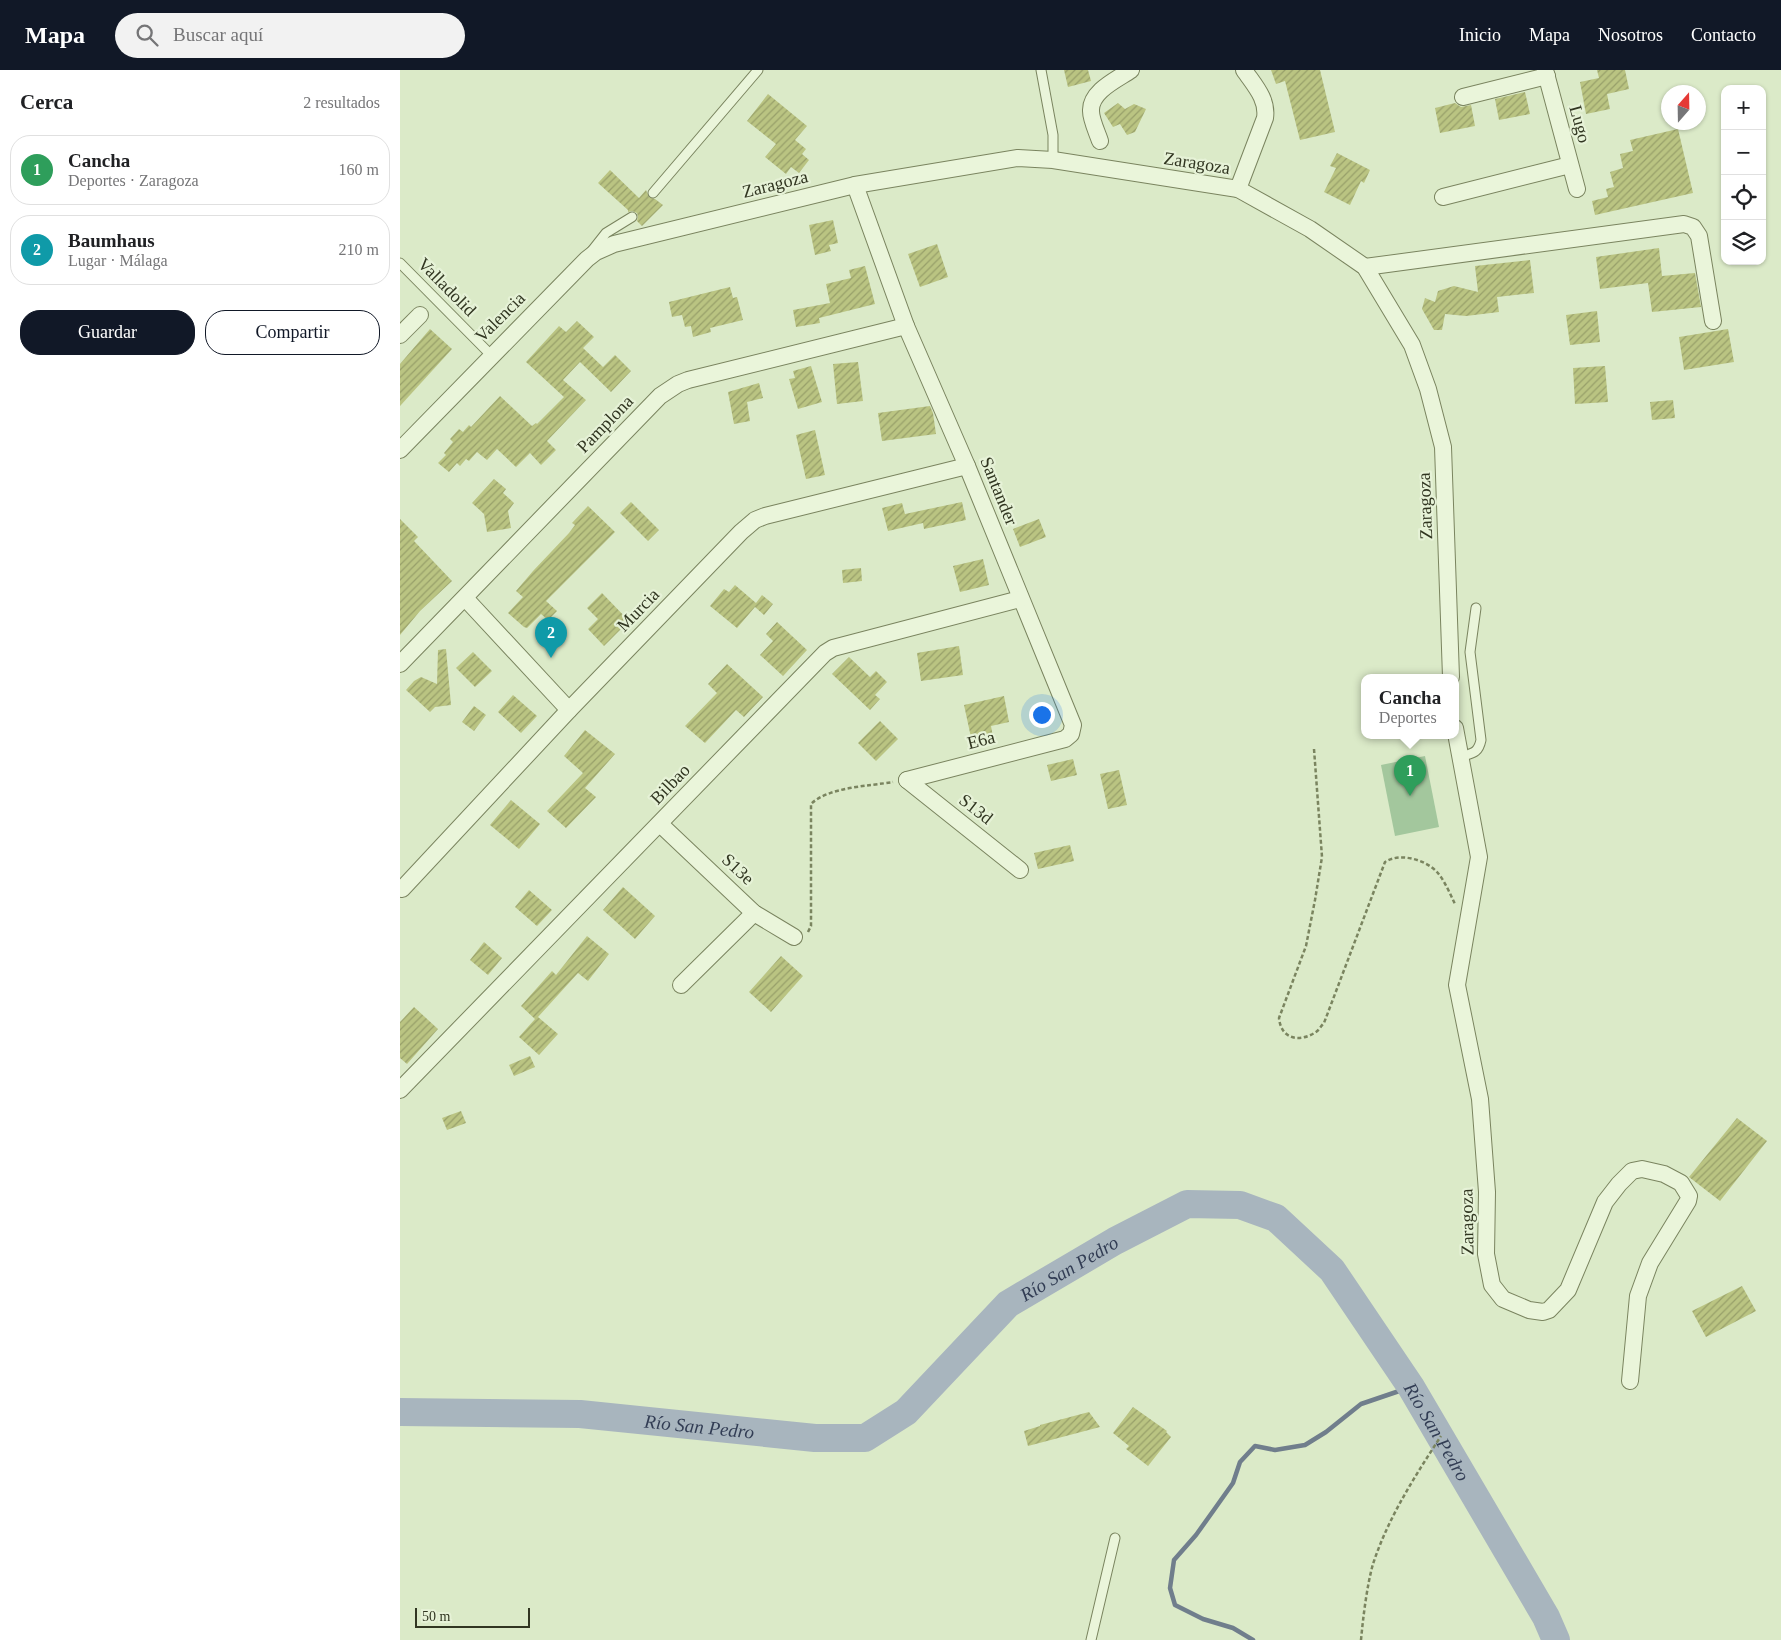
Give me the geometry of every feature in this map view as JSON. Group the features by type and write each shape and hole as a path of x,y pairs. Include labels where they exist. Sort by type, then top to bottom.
{"street":[{"path":"1100,141 1091,111 1092,104 1100,92 1131,70"},
{"path":"1238,189 1266,111 1264,100 1244,70"},
{"path":"1463,97 1546,73"},
{"name":"Lugo","path":"1546,73 1577,189"},
{"name":"Zaragoza","path":"586,258 614,244 855,185 1018,158 1053,160 1238,189 1310,229 1365,267 1412,345 1428,389 1443,447 1451,674"},
{"path":"1443,197 1570,165"},
{"name":"Santander","path":"855,185 906,326 967,466 1073,725 1071,734 1065,739"},
{"path":"1365,267 1684,224 1694,227 1699,236 1713,321"},
{"name":"Valencia","path":"402,444 586,258"},
{"path":"400,335 420,315"},
{"name":"Pamplona","path":"400,664 668,389 688,380 906,326"},
{"name":"Murcia","path":"402,889 569,710 741,532 755,520 967,466"},
{"path":"464,598 569,710"},
{"name":"Bilbao","path":"401,1089 825,653 833,648 1020,599"},
{"name":"E6a","path":"906,780 1065,739"},
{"name":"Zaragoza","path":"1457,739 1479,857 1457,985 1480,1099 1487,1192 1486,1254 1492,1285 1503,1299 1529,1310 1543,1312 1549,1310 1568,1290 1605,1202 1632,1171 1642,1169 1664,1174 1681,1183 1689,1196 1688,1201 1650,1263 1638,1296 1630,1381"},
{"name":"S13d","path":"906,780 1020,870"},
{"name":"S13e","path":"660,824 754,913 794,937"},
{"path":"681,985 754,913"}],"lane":[{"path":"653,193 758,70"},
{"path":"1042,70 1053,135 1053,160"},
{"name":"Valencia","path":"586,258 606,233 632,217"},
{"name":"Valladolid","path":"400,263 491,355"},
{"path":"1460,757 1476,752 1482,740 1470,652 1476,608"},
{"path":"1091,1640 1115,1538"}],"path":[{"path":"1314,749 1322,857 1316,900 1306,946 1280,1018 1280,1027 1283,1031 1288,1036 1302,1038 1317,1032 1324,1023 1383,865 1390,859 1417,860 1433,869 1438,874 1466,925"},
{"path":"794,937 806,934 811,926 811,804 815,800 839,791 906,780"},
{"path":"1361,1640 1362,1624 1373,1565 1396,1509 1441,1436"}],"green space":[{"path":"1425,756 1439,827 1395,836 1381,765"}],"building":[{"path":"1064,70 1088,70 1091,81 1068,87"},
{"path":"1271,70 1320,70 1335,132 1300,140 1285,81 1276,84"},
{"path":"1597,70 1625,70 1629,89 1607,94 1610,109 1586,114 1580,82 1599,78"},
{"path":"1525,92 1530,114 1499,120 1495,99"},
{"path":"768,94 807,126 795,140 806,149 802,154 809,160 799,173 791,167 786,174 765,157 776,144 747,121"},
{"path":"1118,103 1125,109 1134,104 1146,109 1135,132 1127,135 1120,124 1113,127 1104,113"},
{"path":"1455,103 1461,107 1471,105 1475,126 1440,133 1435,108"},
{"path":"1678,130 1693,193 1595,215 1592,201 1608,197 1606,189 1614,187 1610,172 1623,168 1620,154 1633,151 1630,140"},
{"path":"1337,153 1370,170 1364,183 1361,181 1350,205 1324,192 1336,168 1330,166"},
{"path":"610,170 639,198 646,190 649,197 663,205 642,226 637,221 637,213 628,212 598,183"},
{"path":"833,220 838,243 829,245 831,251 815,255 809,225"},
{"path":"937,244 948,277 920,287 908,254"},
{"path":"1659,248 1662,276 1695,273 1701,307 1652,312 1648,283 1600,289 1596,257"},
{"path":"1530,260 1534,293 1497,297 1499,312 1466,316 1445,314 1442,330 1434,330 1422,309 1425,298 1435,302 1438,291 1454,286 1478,292 1475,266"},
{"path":"865,266 875,304 819,318 820,323 796,327 793,310 830,303 826,284 851,278 849,270"},
{"path":"730,287 733,298 737,297 743,320 710,328 711,332 693,337 691,326 685,327 682,315 672,317 669,302"},
{"path":"1597,311 1600,342 1570,345 1566,315"},
{"path":"577,321 594,337 583,348 603,367 615,355 631,371 611,392 580,362 563,380 586,400 547,441 556,450 541,465 530,453 516,467 497,449 487,460 477,452 469,461 466,459 460,466 457,463 449,472 438,463 446,455 444,453 453,442 450,439 459,429 463,432 469,425 471,427 500,396 532,426 537,424 564,397 526,362 559,326 566,332"},
{"path":"430,329 452,349 400,406 400,364"},
{"path":"1728,329 1734,362 1684,370 1679,337"},
{"path":"858,362 863,401 837,404 833,364"},
{"path":"811,366 822,402 798,409 789,379 795,378 793,371"},
{"path":"1605,366 1608,402 1575,404 1573,368"},
{"path":"759,383 763,398 747,402 750,421 734,424 728,392"},
{"path":"1673,400 1675,418 1652,420 1650,402"},
{"path":"930,406 936,434 882,441 878,413"},
{"path":"815,430 825,475 806,479 796,435"},
{"path":"494,479 506,489 503,493 514,503 508,511 511,528 487,532 484,514 472,503"},
{"path":"631,502 659,530 648,541 620,513"},
{"path":"962,502 966,520 924,529 923,523 888,531 882,508 902,503 905,514"},
{"path":"588,506 615,532 546,601 557,611 548,620 541,614 527,628 524,627 508,613 523,597 516,591 569,533 575,525 572,523"},
{"path":"400,519 418,537 414,541 452,581 420,611 400,635"},
{"path":"1039,519 1046,537 1020,547 1013,529"},
{"path":"983,559 989,585 960,592 953,566"},
{"path":"861,568 862,581 843,583 842,570"},
{"path":"735,585 756,603 762,595 773,604 764,615 755,607 737,628 710,606 724,589 729,592"},
{"path":"602,593 629,621 604,646 588,629 598,619 587,608"},
{"path":"777,622 807,650 783,676 760,655 773,641 766,634"},
{"path":"959,646 963,675 921,681 917,653"},
{"path":"446,649 451,705 435,707 430,712 406,690 414,681 421,677 437,684 438,650"},
{"path":"473,652 492,671 475,687 456,668"},
{"path":"849,657 870,677 876,671 887,682 875,695 880,699 870,710 832,674"},
{"path":"727,664 763,697 744,717 736,710 705,743 685,726 717,693 708,684"},
{"path":"513,695 537,716 521,733 498,712"},
{"path":"1004,696 1009,722 991,726 993,737 972,742 964,705"},
{"path":"474,706 486,715 474,731 462,722"},
{"path":"880,721 898,739 876,761 858,743"},
{"path":"585,730 615,754 585,788 596,797 566,828 547,811 583,773 564,756"},
{"path":"1073,759 1077,775 1051,781 1047,765"},
{"path":"1119,770 1127,805 1108,809 1100,774"},
{"path":"511,800 540,824 519,849 490,825"},
{"path":"1070,845 1074,861 1038,869 1034,853"},
{"path":"623,887 655,916 635,939 603,910"},
{"path":"529,890 552,910 537,926 515,907"},
{"path":"587,936 609,954 588,981 578,973 538,1017 558,1034 539,1055 519,1037 535,1019 521,1006 552,971 556,975"},
{"path":"484,942 502,958 488,975 470,960"},
{"path":"781,956 803,976 771,1012 749,992"},
{"path":"414,1007 438,1029 407,1064 400,1058 400,1022"},
{"path":"530,1056 535,1067 514,1076 509,1065"},
{"path":"461,1111 466,1123 447,1130 442,1118"},
{"path":"1737,1118 1767,1141 1720,1201 1689,1177"},
{"path":"1742,1286 1756,1311 1706,1337 1692,1311"},
{"path":"1133,1407 1167,1431 1171,1437 1148,1466 1126,1449 1129,1446 1113,1433"},
{"path":"1089,1412 1100,1427 1028,1446 1024,1431"}],"waterway":[{"name":"Río San Pedro","path":"400,1412 580,1414 815,1438 865,1438 906,1412 1008,1304 1115,1241 1187,1204 1240,1205 1276,1218 1332,1270 1411,1387 1546,1617 1556,1640"},
{"path":"1253,1640 1233,1628 1203,1619 1175,1605 1170,1588 1174,1560 1196,1535 1216,1507 1233,1483 1240,1462 1255,1446 1275,1450 1305,1445 1326,1432 1361,1404 1411,1387"}],"place":[{"name":"Baumhaus","path":"551,658"},
{"name":"Cancha","path":"1410,796"}]}
